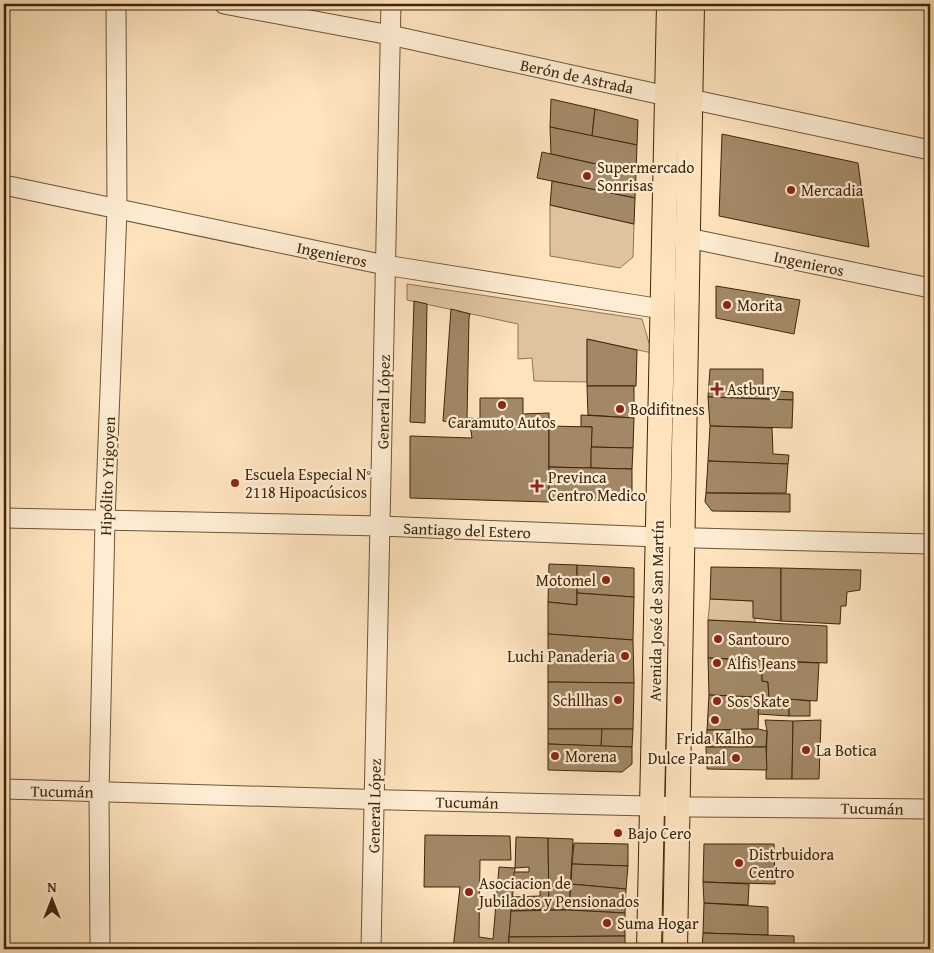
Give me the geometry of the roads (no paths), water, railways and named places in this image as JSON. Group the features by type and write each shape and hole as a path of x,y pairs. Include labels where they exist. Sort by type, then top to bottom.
{"main road":[{"name":"Avenida José de San Martín","path":"649,949 669,4"},
{"name":"Avenida José de San Martín","path":"675,949 692,4"}],"street":[{"name":"Hipólito Yrigoyen","path":"100,949 100,792 105,521 116,209 116,4"},
{"name":"Berón de Astrada","path":"224,4 390,35 667,96 690,99 930,150"},
{"name":"General López","path":"371,949 392,4"},
{"name":"Ingenieros","path":"4,185 385,265 662,309"},
{"name":"Ingenieros","path":"688,238 930,288"},
{"name":"Santiago del Estero","path":"4,518 380,526 682,538 930,544"},
{"name":"Tucumán","path":"4,790 374,800 930,809"}],"place":[{"name":"Supermercado Sonrisas","path":"587,176"},
{"name":"Mercadia","path":"791,190"},
{"name":"Morita","path":"727,305"},
{"name":"Astbury","path":"717,389"},
{"name":"Caramuto Autos","path":"502,405"},
{"name":"Bodifitness","path":"620,409"},
{"name":"Escuela Especial Nº 2118 Hipoacúsicos","path":"235,483"},
{"name":"Previnca Centro Medico","path":"537,486"},
{"name":"Motomel","path":"606,580"},
{"name":"Santouro","path":"718,639"},
{"name":"Luchi Panaderia","path":"625,656"},
{"name":"Alfis Jeans","path":"717,663"},
{"name":"Schllhas","path":"618,700"},
{"name":"Sos Skate","path":"717,701"},
{"name":"Frida Kalho","path":"715,720"},
{"name":"La Botica","path":"806,750"},
{"name":"Morena","path":"555,756"},
{"name":"Dulce Panal","path":"736,758"},
{"name":"Bajo Cero","path":"618,833"},
{"name":"Distrbuidora Centro","path":"739,863"},
{"name":"Asociacion de Jubilados y Pensionados","path":"469,892"},
{"name":"Suma Hogar","path":"607,923"}]}
